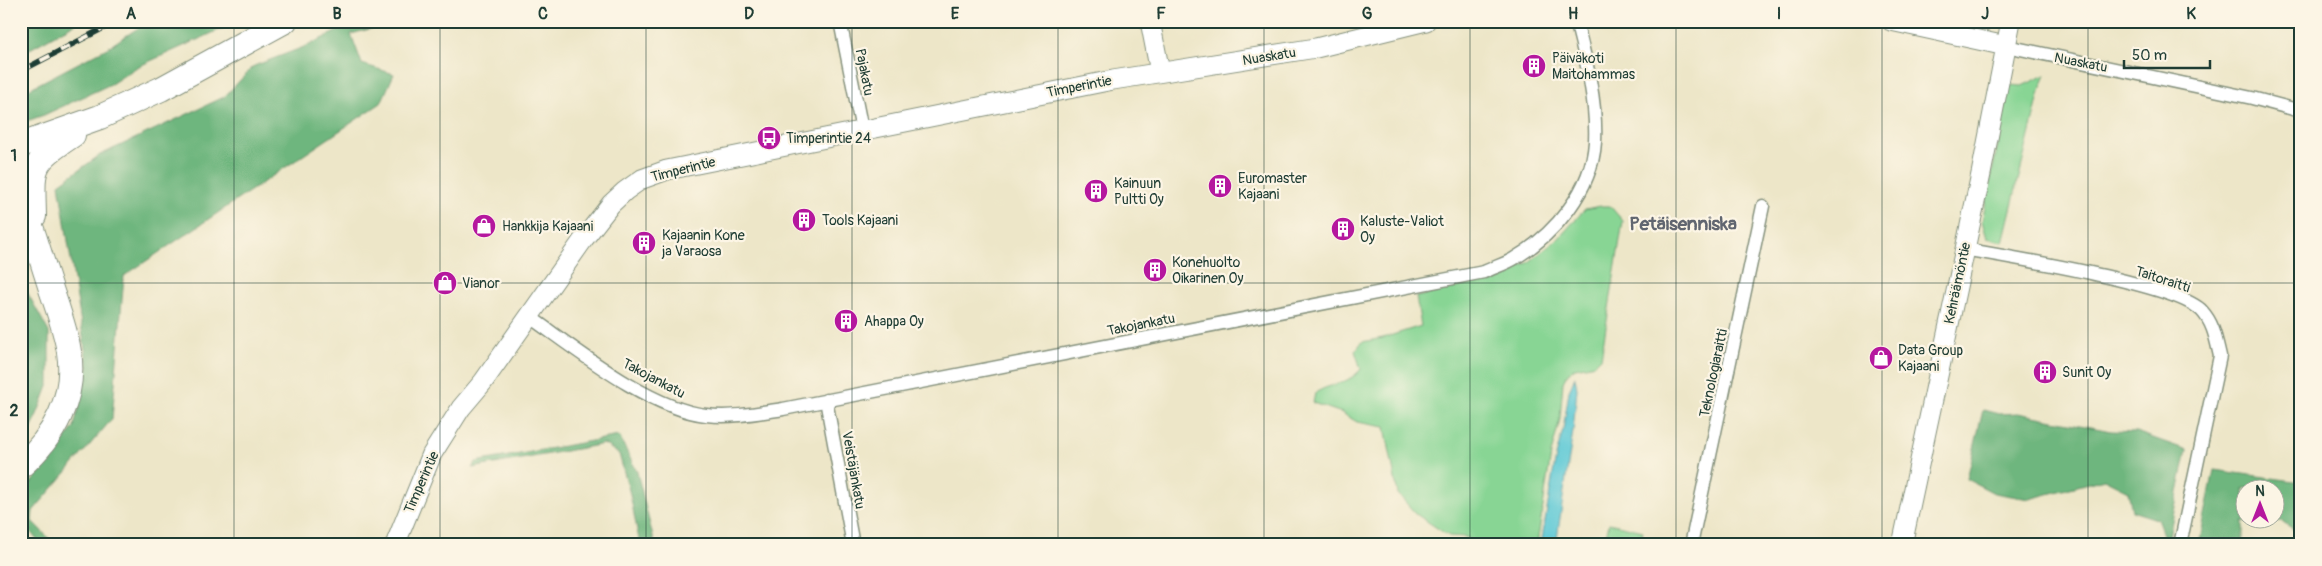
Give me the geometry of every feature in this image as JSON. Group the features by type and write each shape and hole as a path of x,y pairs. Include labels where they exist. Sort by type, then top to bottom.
{"highway":[{"path":"21,146 100,117 161,89 285,21"},
{"path":"21,466 38,451 58,421 66,400 70,379 69,351 26,214 33,174 40,159 100,117"}],"street":[{"name":"Pajakatu","path":"840,21 862,130"},
{"path":"1150,21 1160,72"},
{"name":"Nuaskatu","path":"1160,72 1316,48 1426,21"},
{"name":"Takojankatu","path":"530,317 626,382 660,401 684,411 706,415 735,416 1484,272 1515,259 1543,238 1559,222 1578,193 1593,155 1595,124 1592,95 1576,21"},
{"name":"Nuaskatu","path":"1891,21 2252,98 2301,111"},
{"name":"Kehräämöntie","path":"1902,545 2011,21"},
{"name":"Timperintie","path":"395,545 432,454 462,408 484,382 583,240 611,204 642,179 667,170 1160,72"},
{"name":"Teknologiaraitti","path":"1691,545 1762,206"},
{"name":"Taitoraitti","path":"1964,249 2150,288 2186,300 2202,311 2214,330 2220,356 2180,545"},
{"name":"Veistäjänkatu","path":"826,400 853,545"}],"green space":[{"path":"21,21 80,21 21,54"},
{"path":"149,21 239,21 137,67 111,84 44,115 21,123 21,93 107,48"},
{"path":"357,21 399,21 351,34 362,64 394,74 381,103 124,276 112,419 33,511 32,521 55,545 41,545 21,520 21,496 74,427 88,368 59,184 100,155 224,97 254,66 309,45"},
{"path":"2046,75 2041,87 2003,242 1987,238 1982,221 2010,85 2022,86"},
{"path":"1610,206 1623,221 1601,358 1595,364 1575,368 1568,373 1563,382 1560,419 1551,454 1537,545 1478,545 1466,537 1449,536 1416,514 1398,494 1385,427 1357,422 1342,413 1313,403 1315,393 1351,378 1361,369 1355,351 1362,342 1383,338 1421,326 1416,297 1489,280 1528,263 1559,238 1585,209"},
{"path":"21,281 49,332 49,384 29,435 21,441"},
{"path":"1983,410 1999,414 2018,413 2111,431 2136,432 2187,450 2167,545 2157,519 2132,511 2128,491 2104,479 2029,499 1994,493 1967,479"},
{"path":"619,436 637,472 655,545 640,545 630,494 619,454 604,444 472,468 476,462"},
{"path":"2214,470 2272,478 2234,478 2234,528 2243,528 2243,545 2199,545"},
{"path":"2284,480 2301,482 2301,535 2284,522"},
{"path":"1609,523 1643,531 1640,545 1604,545"}],"water":[{"path":"1575,376 1577,389 1573,431 1557,538 1559,545 1541,545 1569,391"}],"railway":[{"path":"21,71 117,21"}],"place":[{"name":"Päiväkoti Maitohammas","path":"1534,66"},
{"name":"Timperintie 24","path":"769,138"},
{"name":"Euromaster Kajaani","path":"1220,186"},
{"name":"Kainuun Pultti Oy","path":"1096,191"},
{"name":"Tools Kajaani","path":"804,220"},
{"name":"Hankkija Kajaani","path":"484,226"},
{"name":"Kaluste-Valiot Oy","path":"1343,229"},
{"name":"Kajaanin Kone ja Varaosa","path":"644,243"},
{"name":"Konehuolto Oikarinen Oy","path":"1155,270"},
{"name":"Vianor","path":"445,283"},
{"name":"Ahappa Oy","path":"846,321"},
{"name":"Data Group Kajaani","path":"1881,358"},
{"name":"Sunit Oy","path":"2045,372"}],"district":[{"name":"Petäisenniska","path":"1683,223"}]}
